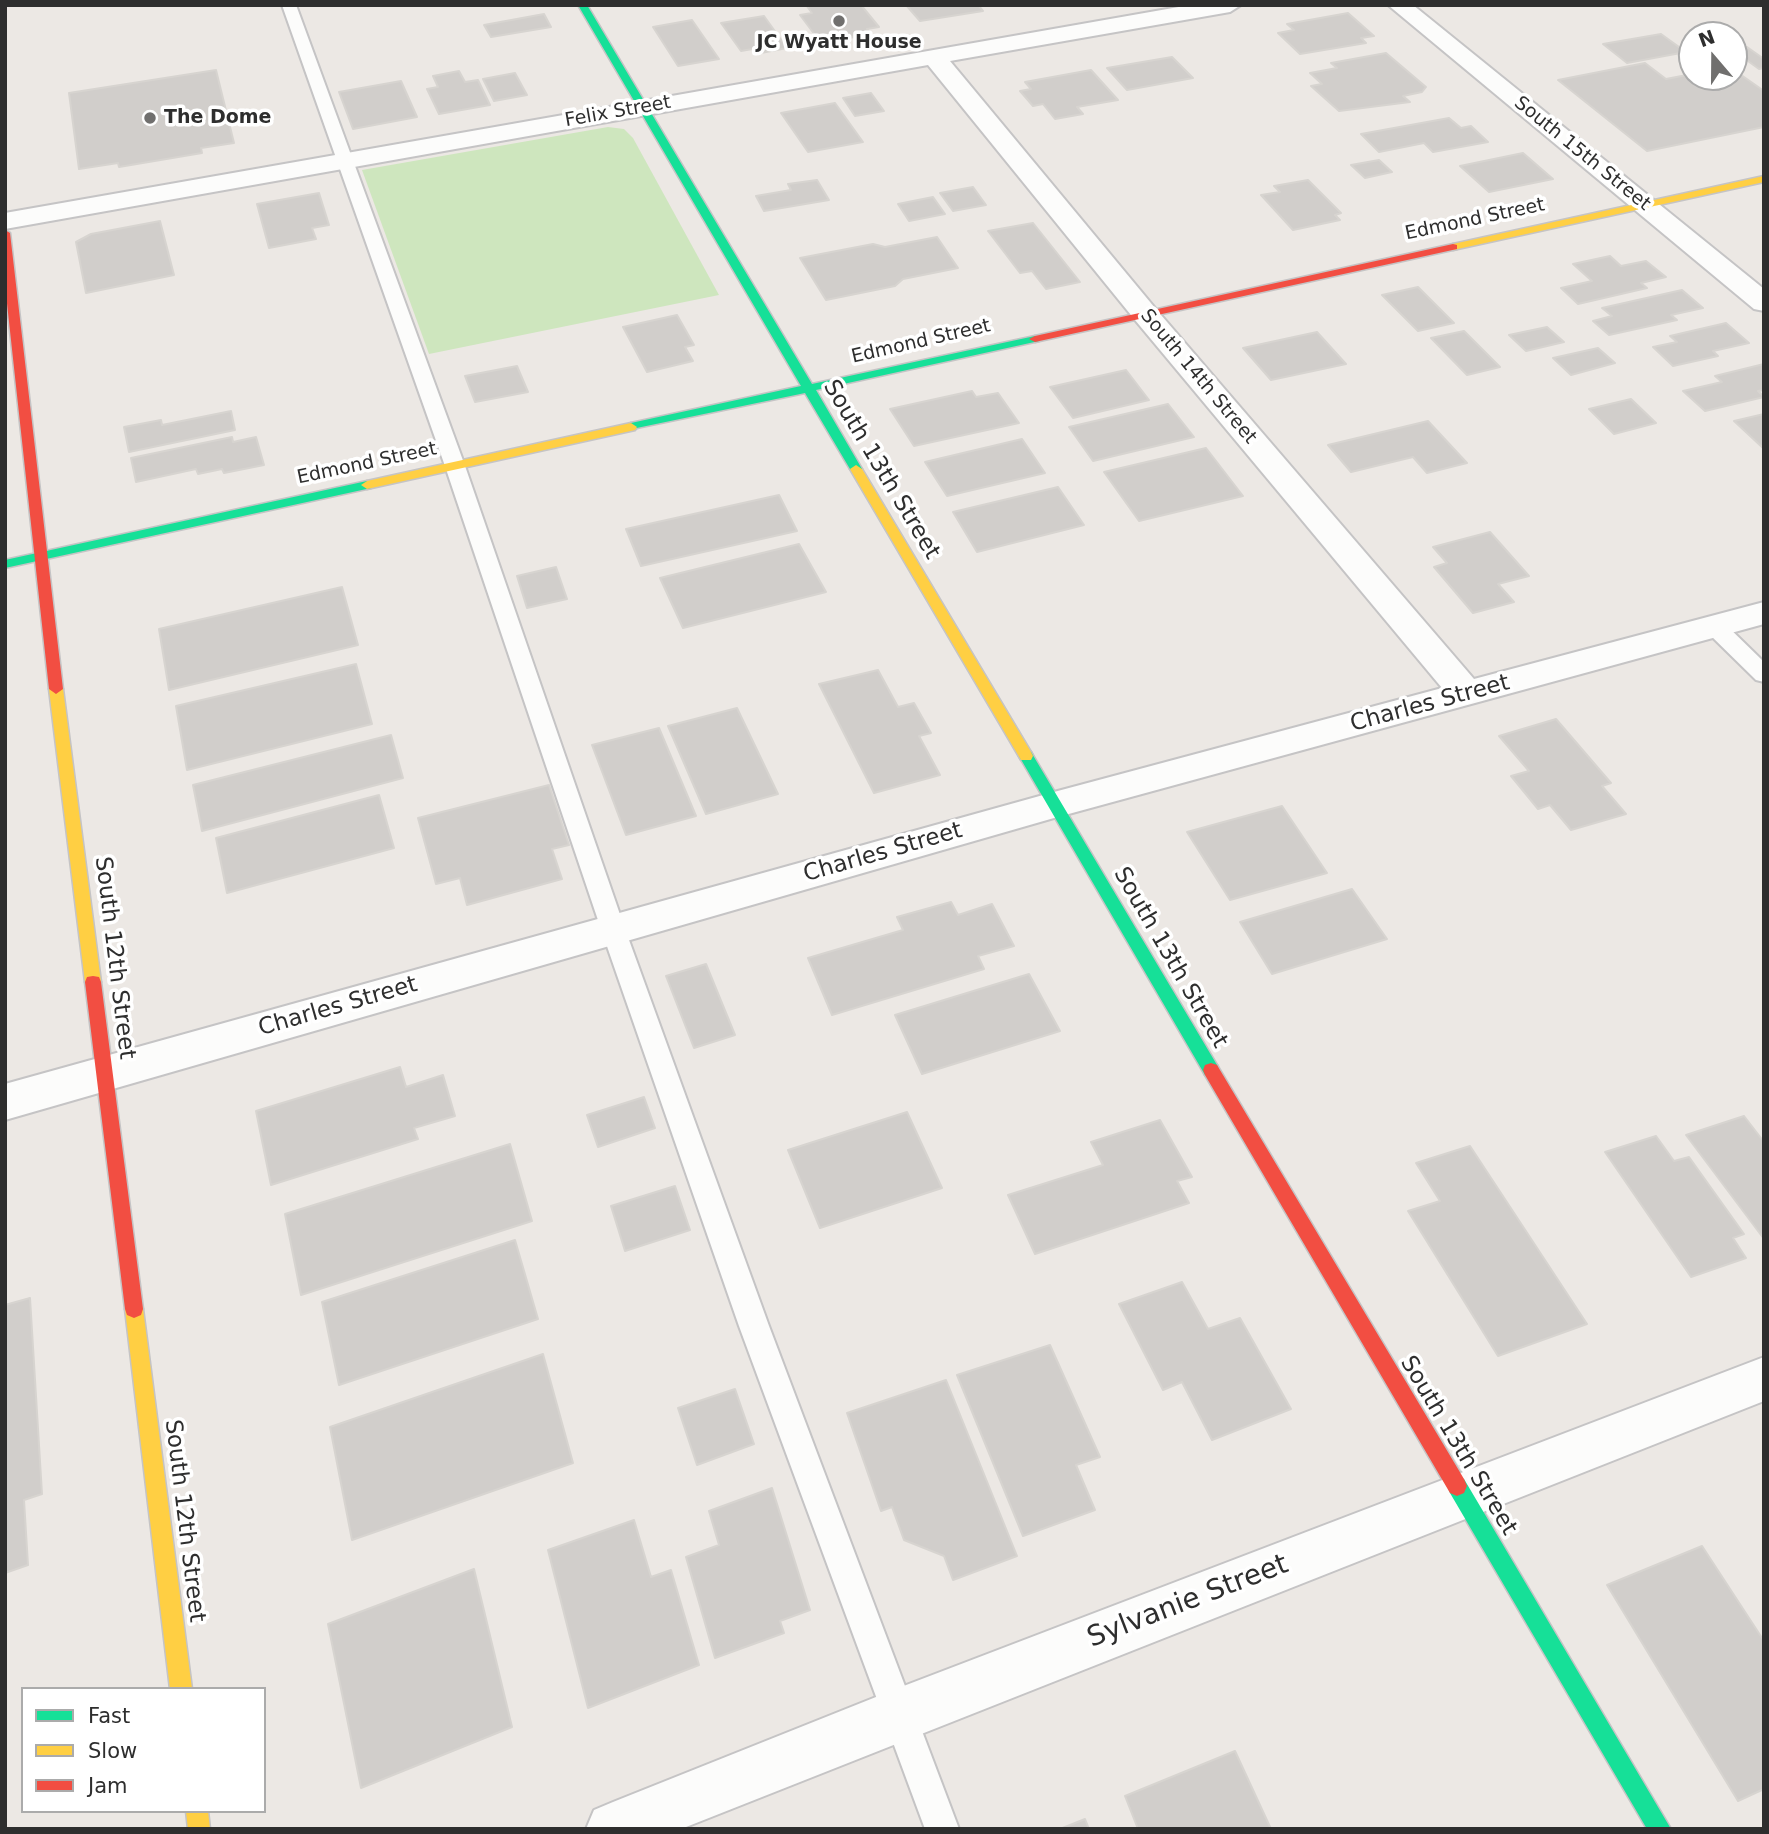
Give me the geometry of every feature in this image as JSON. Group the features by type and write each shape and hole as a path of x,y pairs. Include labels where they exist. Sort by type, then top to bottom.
{"street":[{"name":"South 13th Street","path":"582,5 1461,1497 1660,1829"},
{"name":"Felix Street","path":"5,221 1230,5"},
{"name":"South 15th Street","path":"1399,5 1764,303"},
{"name":"South 14th Street","path":"933,56 1145,314 1467,694"},
{"name":"Edmond Street","path":"5,564 1764,179"},
{"name":"South 12th Street","path":"5,233 40,556 181,1687"},
{"name":"Charles Street","path":"5,1102 1054,805 1764,613"},
{"name":"Sylvanie Street","path":"613,1829 901,1713 1764,1379"}],"lane":[{"path":"289,5 456,466 613,929 754,1326 943,1829"},
{"path":"1714,626 1764,675"}],"green space":[{"path":"608,127 624,129 633,138 719,295 429,354 362,170"}],"building":[{"name":"JC Wyatt House","path":"806,5 861,5 879,27 867,29 871,34 821,43 800,15 812,13"},
{"path":"906,5 978,5 983,11 920,21"},
{"path":"1348,13 1374,36 1361,38 1366,43 1300,54 1278,33 1294,30 1287,24"},
{"path":"544,14 551,27 491,37 484,25"},
{"path":"764,16 787,48 761,53 758,48 741,51 721,23"},
{"path":"692,20 719,59 678,66 653,27"},
{"path":"1661,34 1678,46 1678,53 1627,63 1603,44"},
{"path":"1748,48 1764,59 1764,68 1759,69 1748,61"},
{"path":"1386,53 1426,87 1422,92 1403,96 1410,102 1339,111 1311,86 1322,84 1310,73 1337,68 1331,63"},
{"path":"1172,57 1193,78 1127,90 1107,68"},
{"path":"1645,63 1666,79 1678,77 1678,91 1748,91 1748,80 1764,91 1764,127 1647,151 1558,80"},
{"name":"The Dome","path":"216,70 234,143 201,148 202,153 119,167 118,163 79,169 69,93"},
{"path":"1091,70 1118,100 1077,107 1083,114 1055,119 1043,104 1033,106 1020,91 1031,89 1025,82"},
{"path":"459,71 465,82 478,80 490,105 439,114 427,89 438,87 433,76"},
{"path":"515,73 527,95 494,101 483,79"},
{"path":"401,81 417,117 353,129 339,92"},
{"path":"871,93 884,111 855,116 843,98"},
{"path":"835,103 863,142 808,152 781,113"},
{"path":"1449,118 1461,128 1471,126 1488,142 1433,152 1424,143 1379,152 1361,134"},
{"path":"1523,153 1553,179 1489,192 1460,166"},
{"path":"1379,160 1392,172 1365,178 1351,165"},
{"path":"817,180 829,200 764,211 756,196 791,190 788,184"},
{"path":"1308,180 1341,213 1335,215 1340,220 1293,230 1261,195 1280,192 1274,186"},
{"path":"973,187 986,205 953,211 940,193"},
{"path":"319,193 329,225 312,228 316,239 269,248 257,204"},
{"path":"933,197 945,214 909,221 898,204"},
{"path":"160,221 174,275 86,293 76,242 91,234"},
{"path":"1033,223 1080,282 1046,289 1032,271 1020,273 988,231"},
{"path":"937,237 958,268 903,279 895,286 826,300 800,258 873,244 885,247"},
{"path":"1610,256 1621,266 1646,261 1666,277 1641,283 1647,288 1578,304 1561,288 1592,281 1573,264"},
{"path":"1418,287 1454,323 1418,331 1382,295"},
{"path":"1682,290 1703,308 1671,315 1677,320 1609,335 1593,321 1612,316 1602,308"},
{"path":"677,315 694,345 685,347 693,361 647,372 623,327"},
{"path":"1726,323 1749,343 1713,351 1718,356 1673,366 1653,347 1677,342 1670,336"},
{"path":"1547,327 1564,342 1526,351 1509,335"},
{"path":"1464,331 1500,367 1467,375 1431,338"},
{"path":"1317,332 1346,364 1271,380 1243,348"},
{"path":"1598,348 1615,363 1571,375 1553,358"},
{"path":"1764,364 1764,390 1758,391 1764,397 1705,411 1683,391 1722,382 1715,376"},
{"path":"517,366 528,392 475,402 465,376"},
{"path":"1126,370 1149,400 1073,418 1050,387"},
{"path":"972,391 976,397 998,393 1019,423 914,446 890,409"},
{"path":"1631,399 1656,423 1614,434 1589,409"},
{"path":"1168,404 1194,437 1093,461 1069,427"},
{"path":"231,411 235,430 129,452 124,427 161,420 162,425"},
{"path":"1764,414 1764,447 1763,448 1734,421"},
{"path":"1428,421 1467,463 1427,473 1413,457 1351,472 1328,445"},
{"path":"232,437 233,442 256,437 264,465 224,473 222,469 198,474 196,469 136,482 131,458"},
{"path":"1022,439 1045,473 947,496 925,462"},
{"path":"1206,448 1243,496 1139,521 1104,472"},
{"path":"1058,487 1084,525 977,552 953,512"},
{"path":"779,495 797,531 641,566 626,529"},
{"path":"1490,532 1529,576 1498,584 1514,602 1473,613 1434,567 1447,563 1433,547"},
{"path":"799,544 826,592 683,628 660,578"},
{"path":"556,567 567,599 527,608 517,576"},
{"path":"342,587 358,645 169,690 159,629"},
{"path":"356,664 372,724 187,770 176,706"},
{"path":"878,670 898,707 914,703 931,733 919,736 940,775 874,793 819,684"},
{"path":"737,708 778,794 706,814 668,726"},
{"path":"1556,719 1611,783 1602,786 1626,814 1571,830 1550,805 1538,809 1511,776 1529,771 1499,736"},
{"path":"659,728 696,816 626,835 592,745"},
{"path":"391,735 403,778 202,831 193,785"},
{"path":"549,785 569,845 552,849 562,879 467,905 460,878 436,884 418,818"},
{"path":"379,795 394,848 227,893 216,838"},
{"path":"1282,806 1327,873 1230,900 1187,832"},
{"path":"1352,889 1387,939 1272,974 1240,922"},
{"path":"951,902 958,915 992,904 1014,946 978,956 984,969 832,1015 808,958 903,930 897,917"},
{"path":"706,964 735,1035 694,1048 666,976"},
{"path":"1029,974 1060,1031 922,1074 895,1015"},
{"path":"400,1067 406,1087 443,1075 455,1116 414,1128 418,1139 271,1185 256,1111"},
{"path":"644,1097 655,1128 598,1147 587,1115"},
{"path":"907,1112 942,1188 820,1228 788,1150"},
{"path":"1744,1116 1764,1142 1764,1239 1686,1135"},
{"path":"1160,1120 1192,1177 1177,1181 1189,1203 1035,1254 1008,1195 1103,1165 1091,1142"},
{"path":"1656,1136 1674,1161 1689,1157 1744,1234 1733,1238 1746,1258 1691,1277 1605,1152"},
{"path":"510,1144 532,1221 301,1295 285,1214"},
{"path":"1470,1146 1587,1324 1498,1356 1408,1211 1440,1201 1416,1163"},
{"path":"675,1186 690,1230 625,1251 611,1206"},
{"path":"515,1240 538,1319 339,1385 322,1302"},
{"path":"1182,1282 1208,1329 1240,1318 1291,1409 1212,1440 1182,1382 1163,1390 1119,1304"},
{"path":"30,1298 42,1494 24,1500 28,1565 5,1573 5,1305"},
{"path":"1050,1345 1100,1457 1076,1465 1095,1510 1023,1536 957,1375"},
{"path":"543,1354 573,1463 352,1540 330,1427"},
{"path":"946,1380 1017,1556 953,1580 944,1556 904,1540 892,1507 881,1511 847,1413"},
{"path":"735,1389 754,1444 697,1465 678,1408"},
{"path":"772,1488 810,1610 780,1621 784,1633 715,1658 686,1557 719,1545 709,1511"},
{"path":"634,1520 651,1577 671,1570 699,1665 588,1708 548,1550"},
{"path":"1702,1546 1764,1641 1764,1789 1738,1801 1607,1585"},
{"path":"474,1569 512,1727 361,1788 328,1624"},
{"path":"1235,1751 1271,1829 1138,1829 1125,1796"},
{"path":"1085,1819 1089,1829 1060,1829"}],"traffic: fast":[{"path":"582,5 856,469"},
{"path":"631,427 1035,339"},
{"path":"5,564 367,485"},
{"path":"1026,756 1211,1070"},
{"path":"1457,1486 1660,1829"}],"traffic: slow":[{"path":"1453,247 1764,179"},
{"path":"367,485 631,427"},
{"path":"856,469 1026,756"},
{"path":"56,689 93,982"},
{"path":"134,1309 181,1687"},
{"path":"197,1813 199,1829"}],"traffic: jam":[{"path":"5,233 56,689"},
{"path":"1035,339 1453,247"},
{"path":"93,982 134,1309"},
{"path":"1211,1070 1457,1486"}],"place":[{"name":"JC Wyatt House","path":"839,21"},
{"name":"The Dome","path":"150,118"}]}
